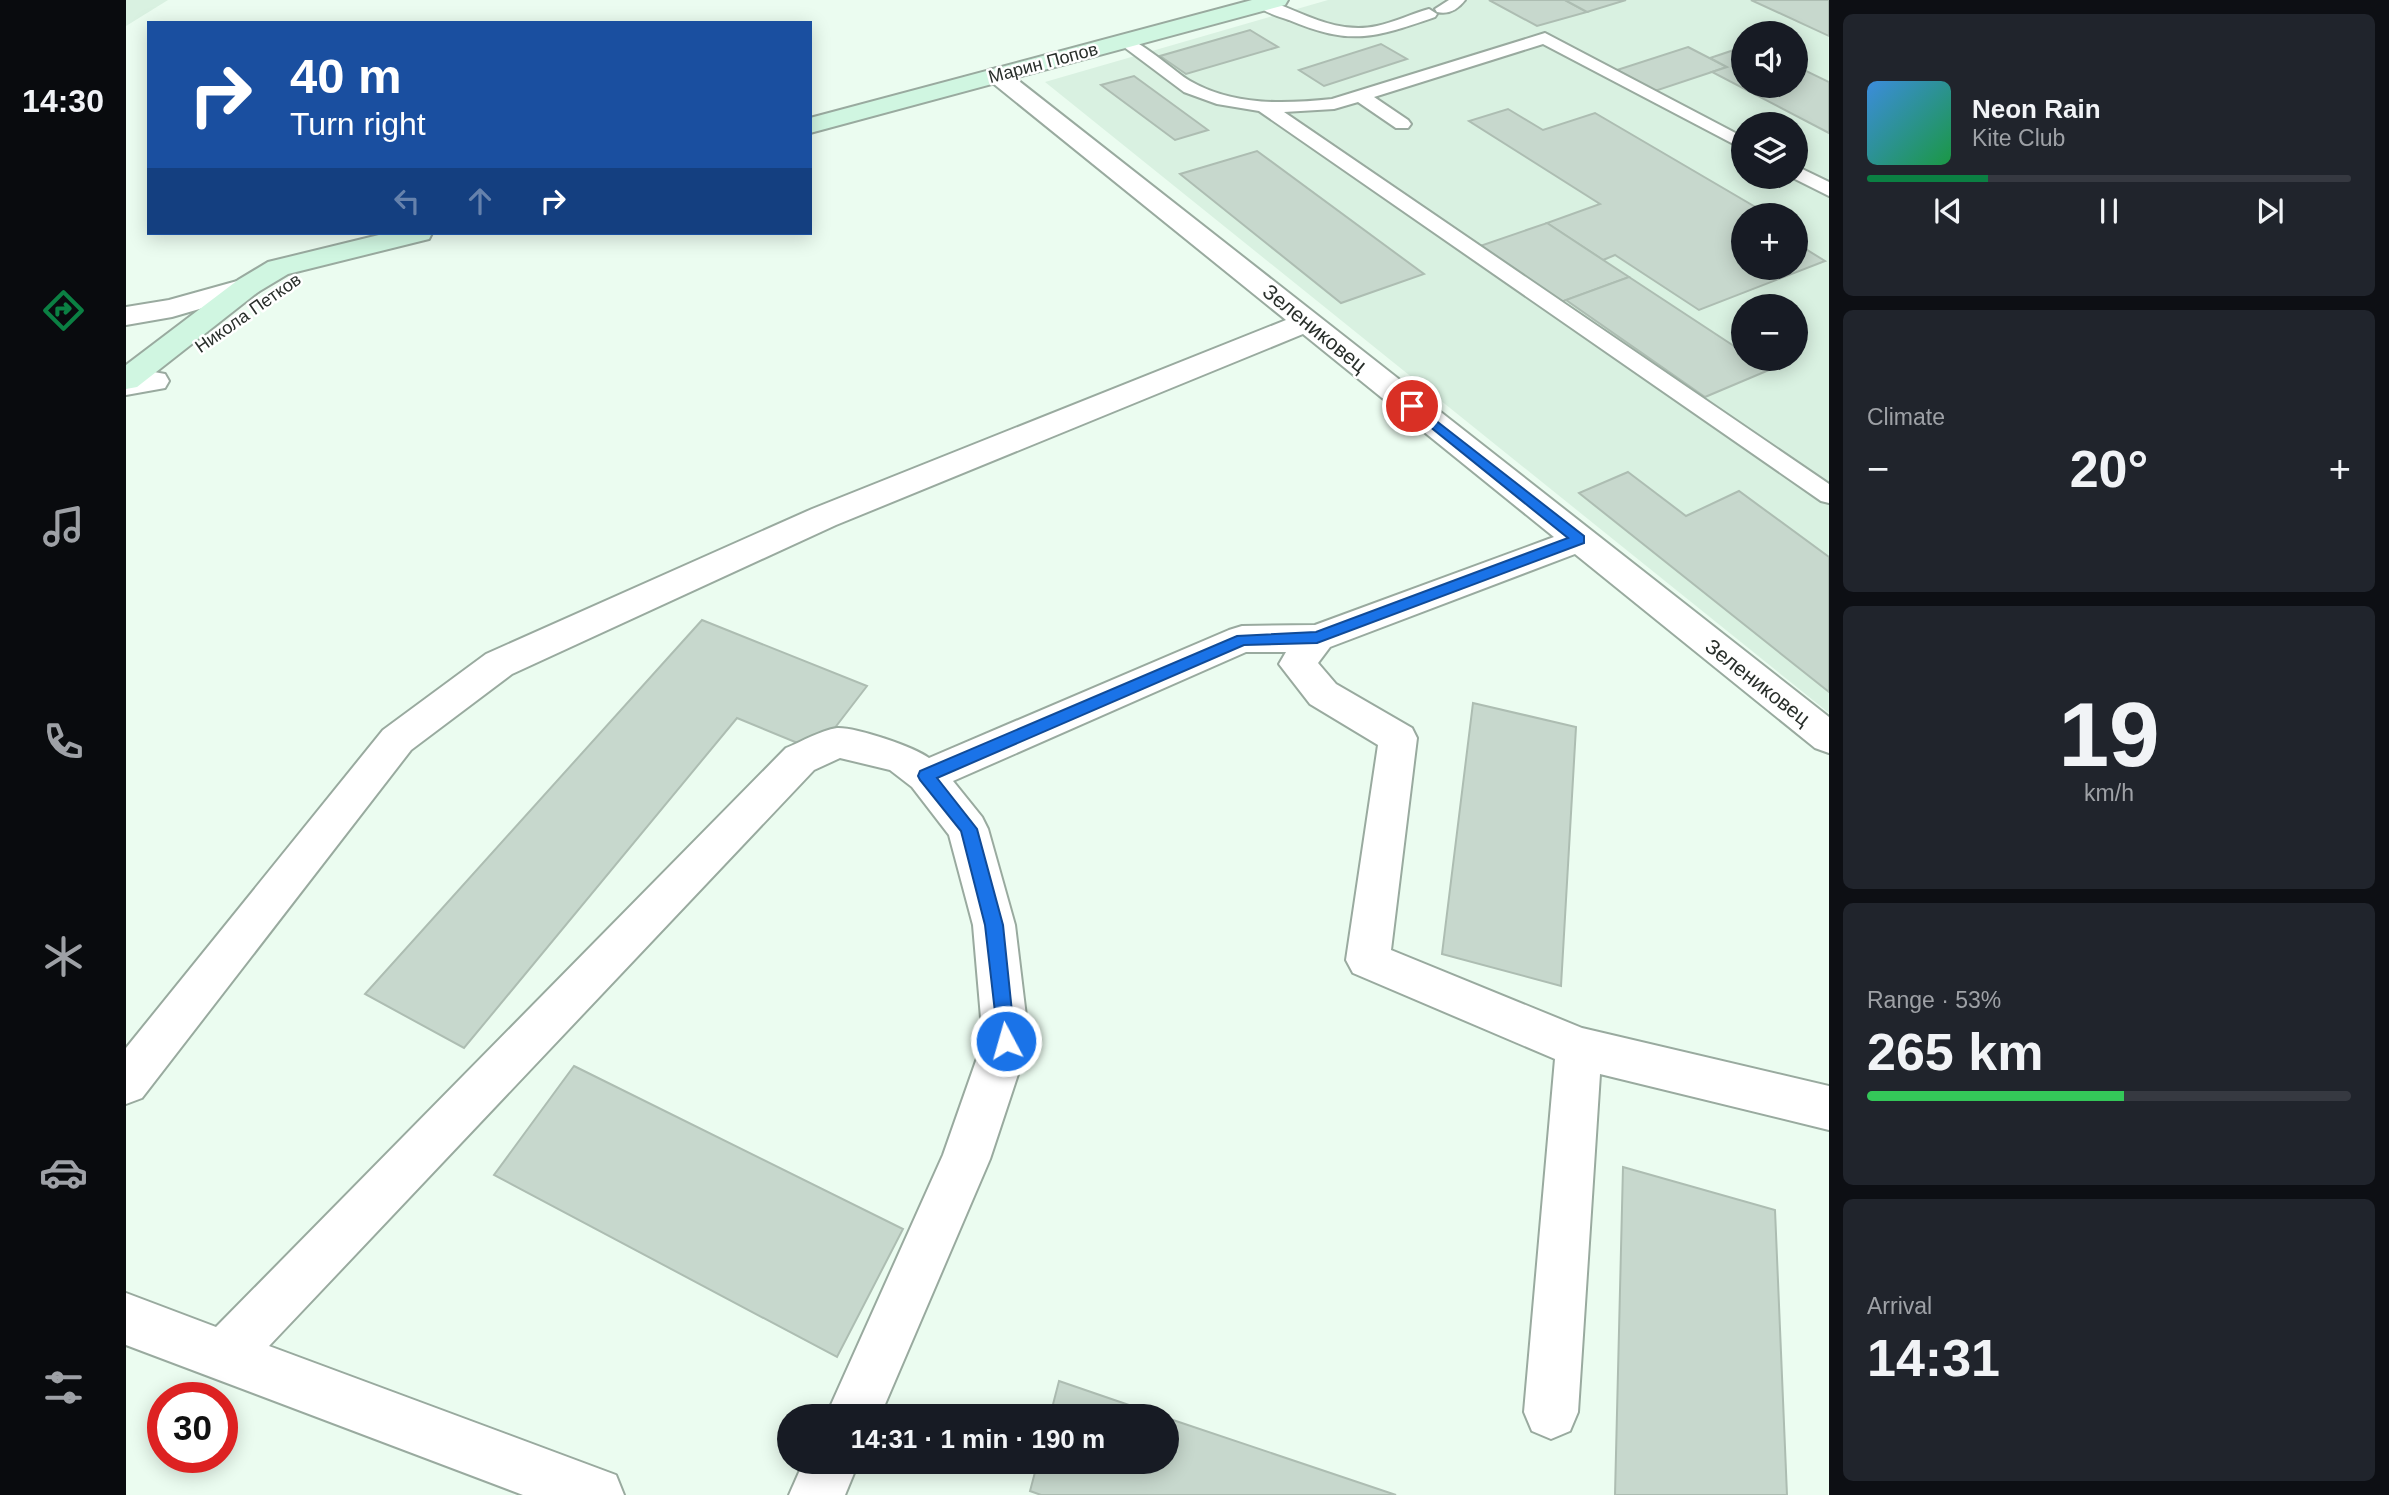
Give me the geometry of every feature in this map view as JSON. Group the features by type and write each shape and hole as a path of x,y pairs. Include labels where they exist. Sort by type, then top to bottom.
{"main road":[{"name":"Марин Попов","path":"812,125 1270,2"},
{"path":"360,249 412,235"},
{"name":"Никола Петков","path":"192,341 248,286 278,268 360,249"},
{"name":"Никола Петков","path":"126,404 135,383 192,341 293,278 360,249"}],"street":[{"name":"Зелениковец","path":"997,75 1829,738"},
{"path":"139,314 204,300 248,286"},
{"path":"139,314 166,317 192,341"},
{"path":"126,1083 397,740 499,664 824,517 1308,322"},
{"path":"926,776 1242,639 1317,638 1579,540"},
{"path":"1317,638 1297,664 1323,694 1398,738 1368,960 1579,1048 1829,1108"},
{"path":"225,1354 800,759 838,743 901,758 926,776 968,829 994,925 1006,1041 966,1159 858,1404"},
{"path":"1551,1412 1579,1048"},
{"path":"126,1319 596,1495"},
{"path":"817,1495 826,1474"}],"lane":[{"path":"1270,2 1335,32 1353,34 1372,32 1436,12 1452,6 1457,0"},
{"path":"1124,41 1191,89 1223,99 1263,106 1300,108 1334,104 1545,38 1731,138"},
{"path":"1360,96 1402,124"},
{"path":"1263,106 1829,495"},
{"path":"1808,179 1829,190"}],"shaded area":[{"path":"126,0 168,0 126,26"},
{"path":"1328,0 1829,0 1829,713 1045,82"}],"building":[{"path":"1489,0 1565,0 1587,12 1537,26"},
{"path":"1565,0 1626,0 1587,12"},
{"path":"1751,0 1829,0 1829,36 1808,26 1808,21 1796,21"},
{"path":"1250,30 1278,47 1186,74 1160,56"},
{"path":"1381,44 1407,59 1324,86 1299,70"},
{"path":"1688,47 1727,67 1655,91 1617,70"},
{"path":"1731,51 1731,82 1712,72 1727,67 1710,58"},
{"path":"1808,72 1829,82 1829,133 1808,122 1808,112 1789,112 1762,98 1808,98"},
{"path":"1134,76 1208,130 1175,140 1101,85"},
{"path":"1508,109 1543,130 1595,113 1749,203 1731,203 1731,280 1776,280 1740,294 1731,294 1731,298 1699,310 1615,255 1603,260 1547,223 1600,204 1469,121"},
{"path":"1257,151 1424,274 1341,303 1180,174"},
{"path":"1547,223 1629,277 1561,302 1480,246"},
{"path":"1808,250 1825,261 1808,268"},
{"path":"1629,277 1731,344 1731,371 1767,371 1705,397 1566,300"},
{"path":"1628,472 1686,516 1739,491 1829,557 1829,692 1579,493"},
{"path":"702,620 867,686 817,751 737,718 464,1048 365,994"},
{"path":"1473,703 1576,727 1561,986 1442,954"},
{"path":"574,1066 903,1229 837,1357 494,1175"},
{"path":"1623,1167 1775,1210 1787,1495 1615,1495"},
{"path":"1059,1381 1126,1404 1053,1404"},
{"path":"1179,1422 1396,1495 1041,1495 1030,1491 1035,1474 1179,1474"}],"route":[{"path":"1006,1041 994,925 968,829 926,776 1242,639 1317,638 1579,540 1412,406"}]}
